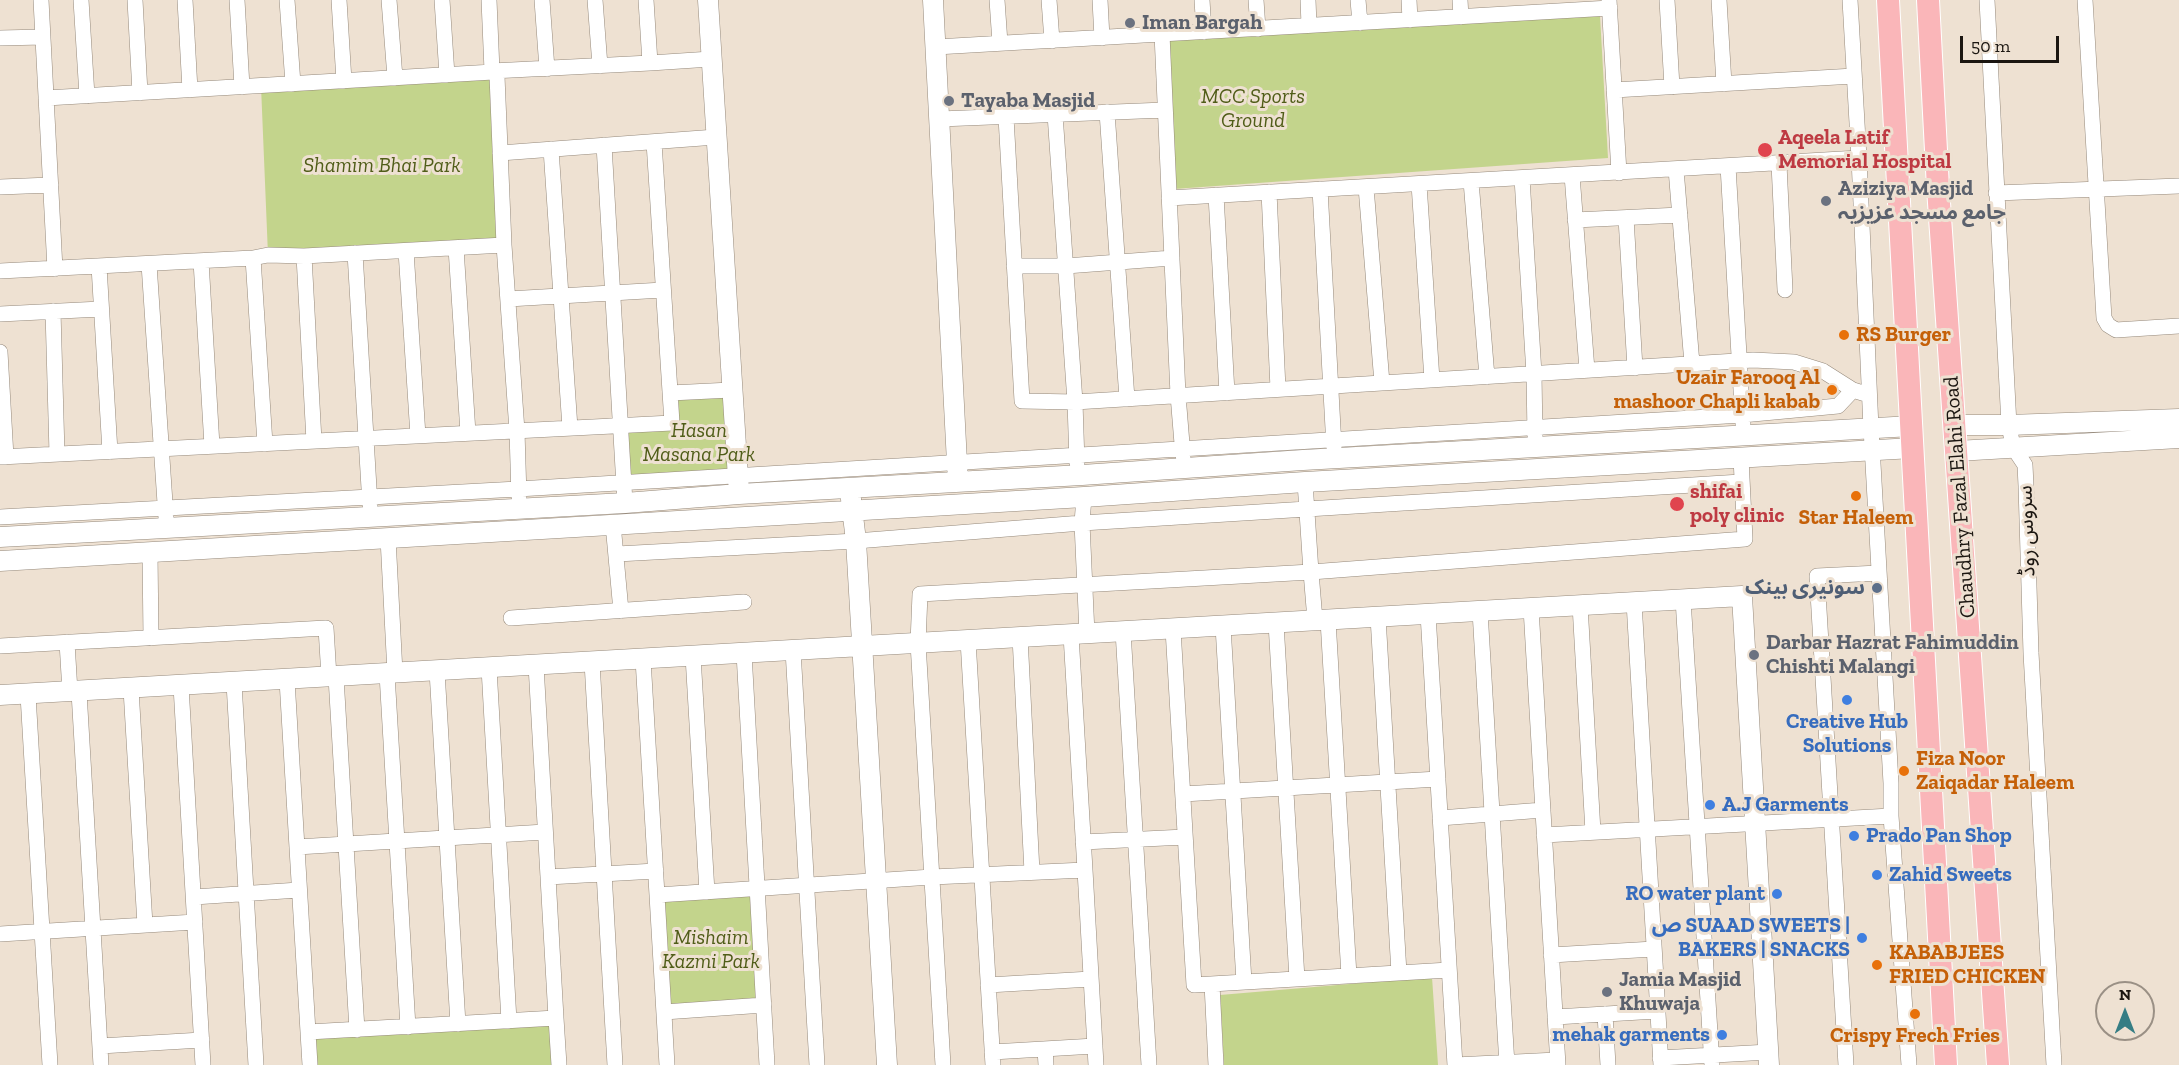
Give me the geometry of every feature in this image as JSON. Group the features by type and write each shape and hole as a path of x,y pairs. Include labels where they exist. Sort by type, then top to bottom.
{"main road":[{"path":"708,0 738,485"},
{"path":"933,0 958,472"},
{"name":"Chaudhry Fazal Elahi Road","path":"1887,0 1946,1065"},
{"path":"1897,0 1905,140 1898,186"},
{"path":"1919,0 1928,141 1938,188"},
{"name":"Chaudhry Fazal Elahi Road","path":"1928,0 1938,188 1998,1065"},
{"path":"1955,425 2179,419"},
{"path":"0,537 166,528 370,507 519,499 625,504 738,485 849,488 958,472 1077,476 1183,458 1335,459 1870,428 1912,437"},
{"path":"0,561 1873,450 1912,437"},
{"path":"1957,451 2179,438"},
{"path":"849,488 856,541 887,1065"},
{"path":"0,695 1742,596 1769,1058"},
{"path":"1936,901 1955,982 1961,1065"},
{"path":"1986,1065 1981,971 1989,916"}],"street":[{"path":"41,0 55,268"},
{"path":"81,0 87,96"},
{"path":"135,0 140,93"},
{"path":"185,0 190,90"},
{"path":"237,0 242,87"},
{"path":"287,0 293,84"},
{"path":"339,0 344,81"},
{"path":"389,0 395,78"},
{"path":"441,0 447,75"},
{"path":"489,0 493,72 497,76 519,499 624,482 738,485 958,472 1077,454 1183,458 1334,438 1742,415 1838,406 1853,390"},
{"path":"542,0 547,69"},
{"path":"595,0 600,66"},
{"path":"646,0 650,63"},
{"path":"997,0 1000,43"},
{"path":"1049,0 1052,40"},
{"path":"1100,0 1102,38"},
{"path":"1202,0 1204,32"},
{"path":"1256,0 1258,29"},
{"path":"1308,0 1309,26"},
{"path":"1359,0 1360,23"},
{"path":"1409,0 1410,20"},
{"path":"1460,0 1461,17"},
{"path":"1667,0 1672,87"},
{"path":"1719,0 1724,84"},
{"path":"1850,0 1870,428 1909,1065"},
{"name":"سروس روڈ","path":"1987,0 2009,425 2013,447 2025,465 2031,653 2054,1065"},
{"path":"2085,0 2104,318 2108,325 2116,330 2179,326"},
{"path":"936,47 1461,17 1512,7 1609,4 1619,173"},
{"path":"1162,34 1178,395 1183,458"},
{"path":"0,38 43,37"},
{"path":"46,98 711,59"},
{"path":"1614,90 1854,76"},
{"path":"939,119 1165,110"},
{"path":"1107,112 1127,399"},
{"path":"1055,114 1075,402 1077,476"},
{"path":"1006,117 1022,401 1075,402 1739,361 1794,362 1823,371 1853,390 1869,394"},
{"path":"500,153 716,137"},
{"path":"0,352 3,457 672,423 654,142"},
{"path":"604,145 625,504"},
{"path":"551,149 570,428"},
{"path":"1169,198 1859,158"},
{"path":"1779,164 1785,290"},
{"path":"1728,166 1744,436"},
{"path":"1676,169 1692,364"},
{"path":"1572,175 1587,370"},
{"path":"1522,178 1534,374 1536,448"},
{"path":"1471,181 1487,377"},
{"path":"1419,184 1432,380"},
{"path":"0,187 51,185"},
{"path":"1996,194 2179,186"},
{"path":"1366,187 1382,383"},
{"path":"1320,189 1335,459"},
{"path":"1269,192 1278,389"},
{"path":"1216,195 1227,393"},
{"path":"1575,220 1680,215"},
{"path":"1626,218 1635,368"},
{"path":"0,272 253,258 268,255 304,256 504,245"},
{"path":"456,248 468,434"},
{"path":"406,251 418,436"},
{"path":"0,517 165,508 370,507 355,253"},
{"path":"304,256 314,441"},
{"path":"253,258 265,444"},
{"path":"1014,266 1066,266 1172,258"},
{"path":"201,261 212,446"},
{"path":"149,264 166,528"},
{"path":"99,266 110,452"},
{"path":"508,299 663,290"},
{"path":"0,314 101,309"},
{"path":"53,311 57,454"},
{"path":"670,393 731,390"},
{"path":"943,1065 918,643 920,594 1311,572 1746,539 1741,458"},
{"path":"1305,482 1311,572 1321,620 1337,785 1348,976"},
{"path":"617,554 856,541 1082,523 1741,482"},
{"path":"1084,497 1082,523 1086,583 1079,634 1083,842 1096,1065"},
{"path":"614,524 621,611"},
{"path":"388,538 397,841 408,1027"},
{"path":"150,553 151,638"},
{"path":"1846,1065 1817,576 1879,573"},
{"path":"1683,599 1711,1060"},
{"path":"511,618 744,602"},
{"path":"1634,602 1660,1061 1769,1058"},
{"path":"1580,605 1593,832"},
{"path":"1428,614 1455,1065 1558,1062 1531,608"},
{"path":"1480,611 1507,1063"},
{"path":"1378,617 1399,973"},
{"path":"1276,623 1297,979"},
{"path":"1223,626 1244,982"},
{"path":"0,646 326,628 333,677 346,844 357,1030"},
{"path":"1173,628 1194,985 1449,970"},
{"path":"1123,632 1149,1065"},
{"path":"1020,637 1032,872"},
{"path":"968,640 992,1058 1045,1049 1095,1046"},
{"path":"67,642 74,692 93,928 101,1065"},
{"path":"793,650 817,1065"},
{"path":"744,653 768,1065"},
{"path":"693,656 707,892"},
{"path":"643,659 667,1065"},
{"path":"592,662 615,1065"},
{"path":"536,665 559,1065"},
{"path":"489,668 509,1021"},
{"path":"437,671 458,1024"},
{"path":"287,680 309,1065"},
{"path":"234,683 256,1065"},
{"path":"182,686 204,1065"},
{"path":"131,689 145,925"},
{"path":"28,695 50,1065"},
{"path":"1183,794 1438,779"},
{"path":"1440,818 1543,810"},
{"path":"1544,835 1892,816"},
{"path":"297,847 545,832"},
{"path":"1083,842 1185,837"},
{"path":"657,895 932,877 1085,870"},
{"path":"548,877 656,871"},
{"path":"194,897 299,890"},
{"path":"0,934 195,922"},
{"path":"1551,955 1654,950"},
{"path":"988,986 1091,980"},
{"path":"1212,984 1216,1065"},
{"path":"664,1012 764,1005"},
{"path":"1555,1017 1658,1011"},
{"path":"1605,1014 1608,1065"},
{"path":"308,1032 556,1018"},
{"path":"100,1046 202,1040"},
{"path":"1045,1049 1046,1065"}],"green space":[{"name":"MCC Sports Ground","path":"1600,16 1608,158 1174,189 1166,39"},
{"name":"Shamim Bhai Park","path":"497,76 504,245 268,255 261,86"},
{"name":"Hasan Masana Park","path":"727,392 732,474 627,479 623,428 674,424 674,395"},
{"name":"Mishaim Kazmi Park","path":"757,889 764,1005 664,1012 657,895"},
{"path":"1432,977 1438,1065 1224,1065 1220,995"},
{"path":"553,1021 556,1065 315,1065 313,1033"}],"place":[{"name":"Iman Bargah","path":"1130,23"},
{"name":"Tayaba Masjid","path":"949,101"},
{"name":"Aqeela Latif Memorial Hospital","path":"1765,150"},
{"name":"Aziziya Masjid جامع مسجد عزیزیہ","path":"1826,201"},
{"name":"RS Burger","path":"1844,335"},
{"name":"Uzair Farooq Al mashoor Chapli kabab","path":"1832,390"},
{"name":"Star Haleem","path":"1856,496"},
{"name":"shifai poly clinic","path":"1677,504"},
{"name":"سونیری بینک","path":"1877,588"},
{"name":"Darbar Hazrat Fahimuddin Chishti Malangi","path":"1754,655"},
{"name":"Creative Hub Solutions","path":"1847,700"},
{"name":"Fiza Noor Zaiqadar Haleem","path":"1904,771"},
{"name":"A.J Garments","path":"1710,805"},
{"name":"Prado Pan Shop","path":"1854,836"},
{"name":"Zahid Sweets","path":"1877,875"},
{"name":"RO water plant","path":"1777,894"},
{"name":"ص SUAAD SWEETS | BAKERS | SNACKS","path":"1862,938"},
{"name":"KABABJEES FRIED CHICKEN","path":"1877,965"},
{"name":"Jamia Masjid Khuwaja","path":"1607,992"},
{"name":"Crispy Frech Fries","path":"1915,1014"},
{"name":"mehak garments","path":"1722,1035"}]}
